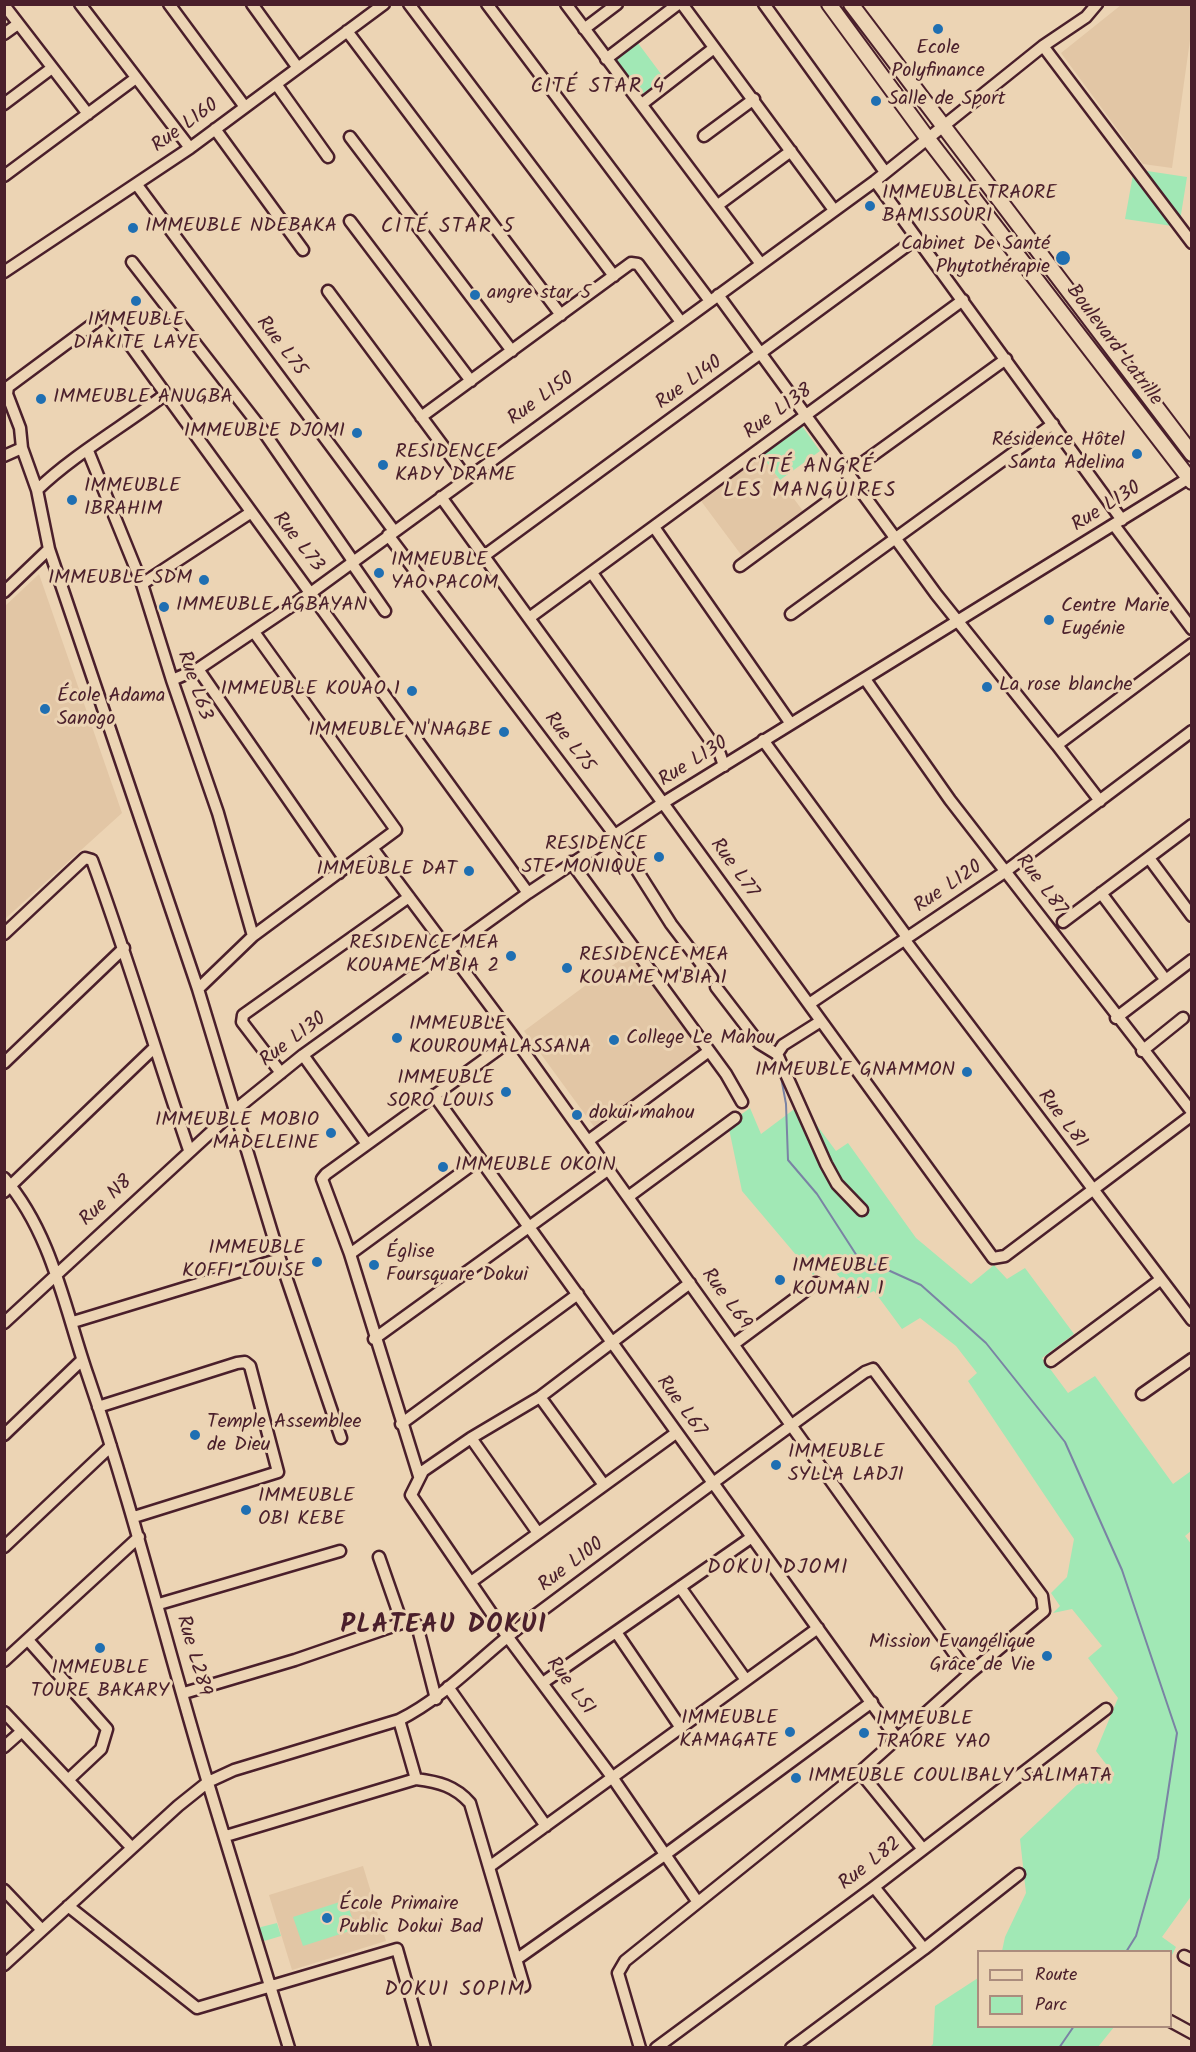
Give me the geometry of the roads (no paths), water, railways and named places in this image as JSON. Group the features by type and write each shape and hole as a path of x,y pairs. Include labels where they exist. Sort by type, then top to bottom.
{"main road":[{"name":"Boulevard Latrille","path":"829,4 928,139 1190,479"},
{"name":"Boulevard Latrille","path":"851,4 1191,454"}],"street":[{"path":"4,4 88,114"},
{"path":"80,4 190,148"},
{"path":"169,4 245,107"},
{"path":"252,4 298,68"},
{"name":"Rue L160","path":"4,272 190,148 384,4"},
{"path":"409,4 614,276"},
{"path":"487,4 714,298 761,353 936,594 1100,801"},
{"path":"566,4 761,264"},
{"path":"584,29 617,4"},
{"path":"606,59 680,4 754,99 834,210"},
{"path":"764,4 885,172"},
{"name":"Rue L150","path":"172,680 198,669 312,592 466,477 761,264 874,181 1043,46 1086,17 1097,4"},
{"path":"4,34 18,24"},
{"path":"347,31 561,315"},
{"path":"1043,46 1191,243"},
{"path":"642,104 714,48"},
{"path":"4,104 52,68"},
{"path":"4,176 136,78"},
{"path":"276,84 328,157"},
{"path":"704,136 754,99"},
{"path":"215,129 303,250"},
{"path":"350,137 512,351"},
{"path":"718,206 790,152"},
{"path":"874,181 1053,424 1191,629"},
{"name":"Rue L75","path":"136,184 614,834 671,924 714,983 759,1043 777,1054"},
{"path":"350,220 471,381"},
{"name":"Rue L140","path":"484,556 916,238"},
{"path":"132,262 261,428 386,611"},
{"path":"421,417 631,263 638,264 681,322"},
{"path":"328,291 466,477"},
{"name":"Rue L138","path":"529,618 963,300"},
{"name":"Rue L73","path":"6,392 101,318 107,317 166,394 250,513 312,592 528,893"},
{"path":"741,566 850,478 1006,359"},
{"path":"6,392 20,429 22,448 37,490 49,549 198,989 280,1259 341,1438"},
{"path":"37,490 61,467 88,451 166,394"},
{"path":"791,614 1053,424"},
{"path":"4,456 22,448"},
{"name":"Rue L63","path":"88,451 142,584 218,813 253,936"},
{"name":"Rue L130","path":"235,1110 303,1055 571,862 764,740 1190,479"},
{"name":"Rue L77","path":"441,497 990,1255 997,1259 1093,1192"},
{"path":"142,584 250,513"},
{"path":"654,527 791,724"},
{"path":"4,592 49,549"},
{"path":"592,573 720,754 724,766"},
{"path":"198,989 253,936 395,833 395,827 254,632"},
{"path":"1057,744 1191,644"},
{"path":"198,669 339,873"},
{"name":"Rue L87","path":"864,679 940,787 1191,1117"},
{"name":"Rue L120","path":"808,1004 1006,871 1191,732"},
{"name":"Rue L81","path":"764,740 906,938 1093,1192 1191,1320"},
{"path":"1064,922 1191,825"},
{"name":"Rue L69","path":"373,849 609,1169 969,1674"},
{"path":"4,934 85,858 89,857 124,948 154,1048 189,1150"},
{"path":"1149,858 1191,916"},
{"path":"571,862 709,1051 742,1102"},
{"path":"1101,893 1163,976"},
{"path":"281,1073 242,1022 243,1015 409,897"},
{"path":"4,1063 124,948"},
{"path":"1116,1018 1163,976 1191,960"},
{"path":"1142,1051 1183,1018"},
{"path":"821,1021 783,1045 777,1054 826,1164 837,1184 862,1210"},
{"path":"514,1038 323,1177 350,1254 419,1476 471,1438 540,1397 690,1283"},
{"path":"7,1185 154,1048"},
{"path":"588,1141 709,1051"},
{"path":"303,1055 367,1144"},
{"name":"Rue L67","path":"434,1095 898,1740"},
{"name":"Rue N8","path":"4,1323 235,1110"},
{"path":"1093,1192 1191,1117"},
{"path":"628,1197 735,1118"},
{"path":"350,1254 480,1160"},
{"path":"375,1339 609,1169"},
{"name":"Rue L289","path":"7,1185 37,1232 73,1322 82,1360 134,1517 208,1782 289,2048"},
{"path":"73,1322 280,1259"},
{"path":"1051,1361 1160,1280"},
{"path":"734,1344 816,1283"},
{"path":"401,1424 578,1294"},
{"path":"1142,1394 1191,1359"},
{"path":"4,1435 82,1360"},
{"path":"98,1407 237,1363 245,1362 250,1366 278,1472 134,1517"},
{"name":"Rue L100","path":"4,1965 208,1782 234,1770 399,1720 436,1699 507,1636 792,1424 865,1372 873,1369 1042,1596 1046,1606 1041,1615 969,1674"},
{"path":"540,1397 604,1485"},
{"path":"471,1582 676,1433"},
{"path":"471,1438 538,1533"},
{"path":"4,1547 111,1446"},
{"name":"Rue L51","path":"419,1476 411,1496 507,1636 544,1682 697,1901"},
{"path":"4,1661 139,1537"},
{"path":"544,1682 752,1537"},
{"path":"159,1604 340,1551"},
{"path":"379,1557 402,1623"},
{"path":"680,1587 746,1680"},
{"path":"184,1694 413,1620 417,1625 436,1699"},
{"path":"489,1867 818,1628"},
{"path":"616,1632 681,1728"},
{"path":"28,1640 107,1729 100,1749 68,1780"},
{"path":"640,2048 618,1974 626,1961 697,1901 860,1772 969,1674"},
{"path":"448,1687 546,1826"},
{"path":"517,1959 666,1854 872,1702"},
{"name":"Rue L82","path":"656,2048 874,1887 1106,1709"},
{"path":"4,1712 132,1848"},
{"path":"399,1720 416,1779"},
{"path":"4,1747 22,1731"},
{"path":"860,1772 922,1848"},
{"path":"226,1836 416,1779 440,1782 453,1788 471,1803 524,1986"},
{"path":"791,2048 924,1949 1019,1874"},
{"path":"874,1887 924,1949"},
{"path":"4,1890 42,1930"},
{"path":"68,1906 197,2008 397,1949 425,2048"},
{"path":"1172,2022 1191,2033"}],"waterway":[{"path":"781,1077 786,1104 788,1160 817,1194 857,1256 921,1285 986,1343 1065,1442 1122,1570 1177,1733 1158,1858 1136,1936 1127,1950"},
{"path":"1059,2048 1073,2028"}],"place":[{"name":"Ecole Polyfinance","path":"938,29"},
{"name":"Salle de Sport","path":"876,101"},
{"name":"IMMEUBLE TRAORE BAMISSOURI","path":"870,206"},
{"name":"IMMEUBLE NDEBAKA","path":"133,228"},
{"name":"Cabinet De Santé Phytothérapie","path":"1063,258"},
{"name":"angre star 5","path":"475,295"},
{"name":"IMMEUBLE DIAKITE LAYE","path":"136,301"},
{"name":"IMMEUBLE ANUGBA","path":"41,399"},
{"name":"IMMEUBLE DJOMI","path":"357,433"},
{"name":"Résidence Hôtel Santa Adelina","path":"1137,454"},
{"name":"RESIDENCE KADY DRAME","path":"383,465"},
{"name":"IMMEUBLE IBRAHIM","path":"72,500"},
{"name":"IMMEUBLE YAO PACOM","path":"379,573"},
{"name":"IMMEUBLE SDM","path":"204,580"},
{"name":"IMMEUBLE AGBAYAN","path":"164,607"},
{"name":"Centre Marie Eugénie","path":"1049,620"},
{"name":"La rose blanche","path":"987,687"},
{"name":"IMMEUBLE KOUAO 1","path":"412,691"},
{"name":"École Adama Sanogo","path":"45,709"},
{"name":"IMMEUBLE N'NAGBE","path":"504,732"},
{"name":"RESIDENCE STE MONIQUE","path":"659,857"},
{"name":"IMMEUBLE DAT","path":"469,871"},
{"name":"RESIDENCE MEA KOUAME M'BIA 2","path":"511,956"},
{"name":"RESIDENCE MEA KOUAME M'BIA 1","path":"567,968"},
{"name":"IMMEUBLE KOUROUMALASSANA","path":"397,1038"},
{"name":"College Le Mahou","path":"614,1040"},
{"name":"IMMEUBLE GNAMMON","path":"967,1072"},
{"name":"IMMEUBLE SORO LOUIS","path":"506,1092"},
{"name":"dokui mahou","path":"577,1115"},
{"name":"IMMEUBLE MOBIO MADELEINE","path":"331,1133"},
{"name":"IMMEUBLE OKOIN","path":"443,1167"},
{"name":"IMMEUBLE KOFFI LOUISE","path":"317,1262"},
{"name":"Église Foursquare Dokui","path":"374,1265"},
{"name":"IMMEUBLE KOUMAN 1","path":"780,1280"},
{"name":"Temple Assemblee de Dieu","path":"195,1435"},
{"name":"IMMEUBLE SYLLA LADJI","path":"776,1465"},
{"name":"IMMEUBLE OBI KEBE","path":"246,1510"},
{"name":"IMMEUBLE TOURE BAKARY","path":"100,1648"},
{"name":"Mission Evangélique Grâce de Vie","path":"1047,1656"},
{"name":"IMMEUBLE KAMAGATE","path":"790,1732"},
{"name":"IMMEUBLE TRAORE YAO","path":"864,1733"},
{"name":"IMMEUBLE COULIBALY SALIMATA","path":"796,1778"},
{"name":"École Primaire Public Dokui Bad","path":"327,1918"}],"district":[{"name":"CITÉ STAR 4","path":"598,88"},
{"name":"CITÉ STAR 5","path":"448,228"},
{"name":"CITÉ ANGRÉ LES MANGUIRES","path":"810,480"},
{"name":"DOKUI DJOMI","path":"778,1569"},
{"name":"PLATEAU DOKUI","path":"444,1628"},
{"name":"DOKUI SOPIM","path":"455,1991"}]}
